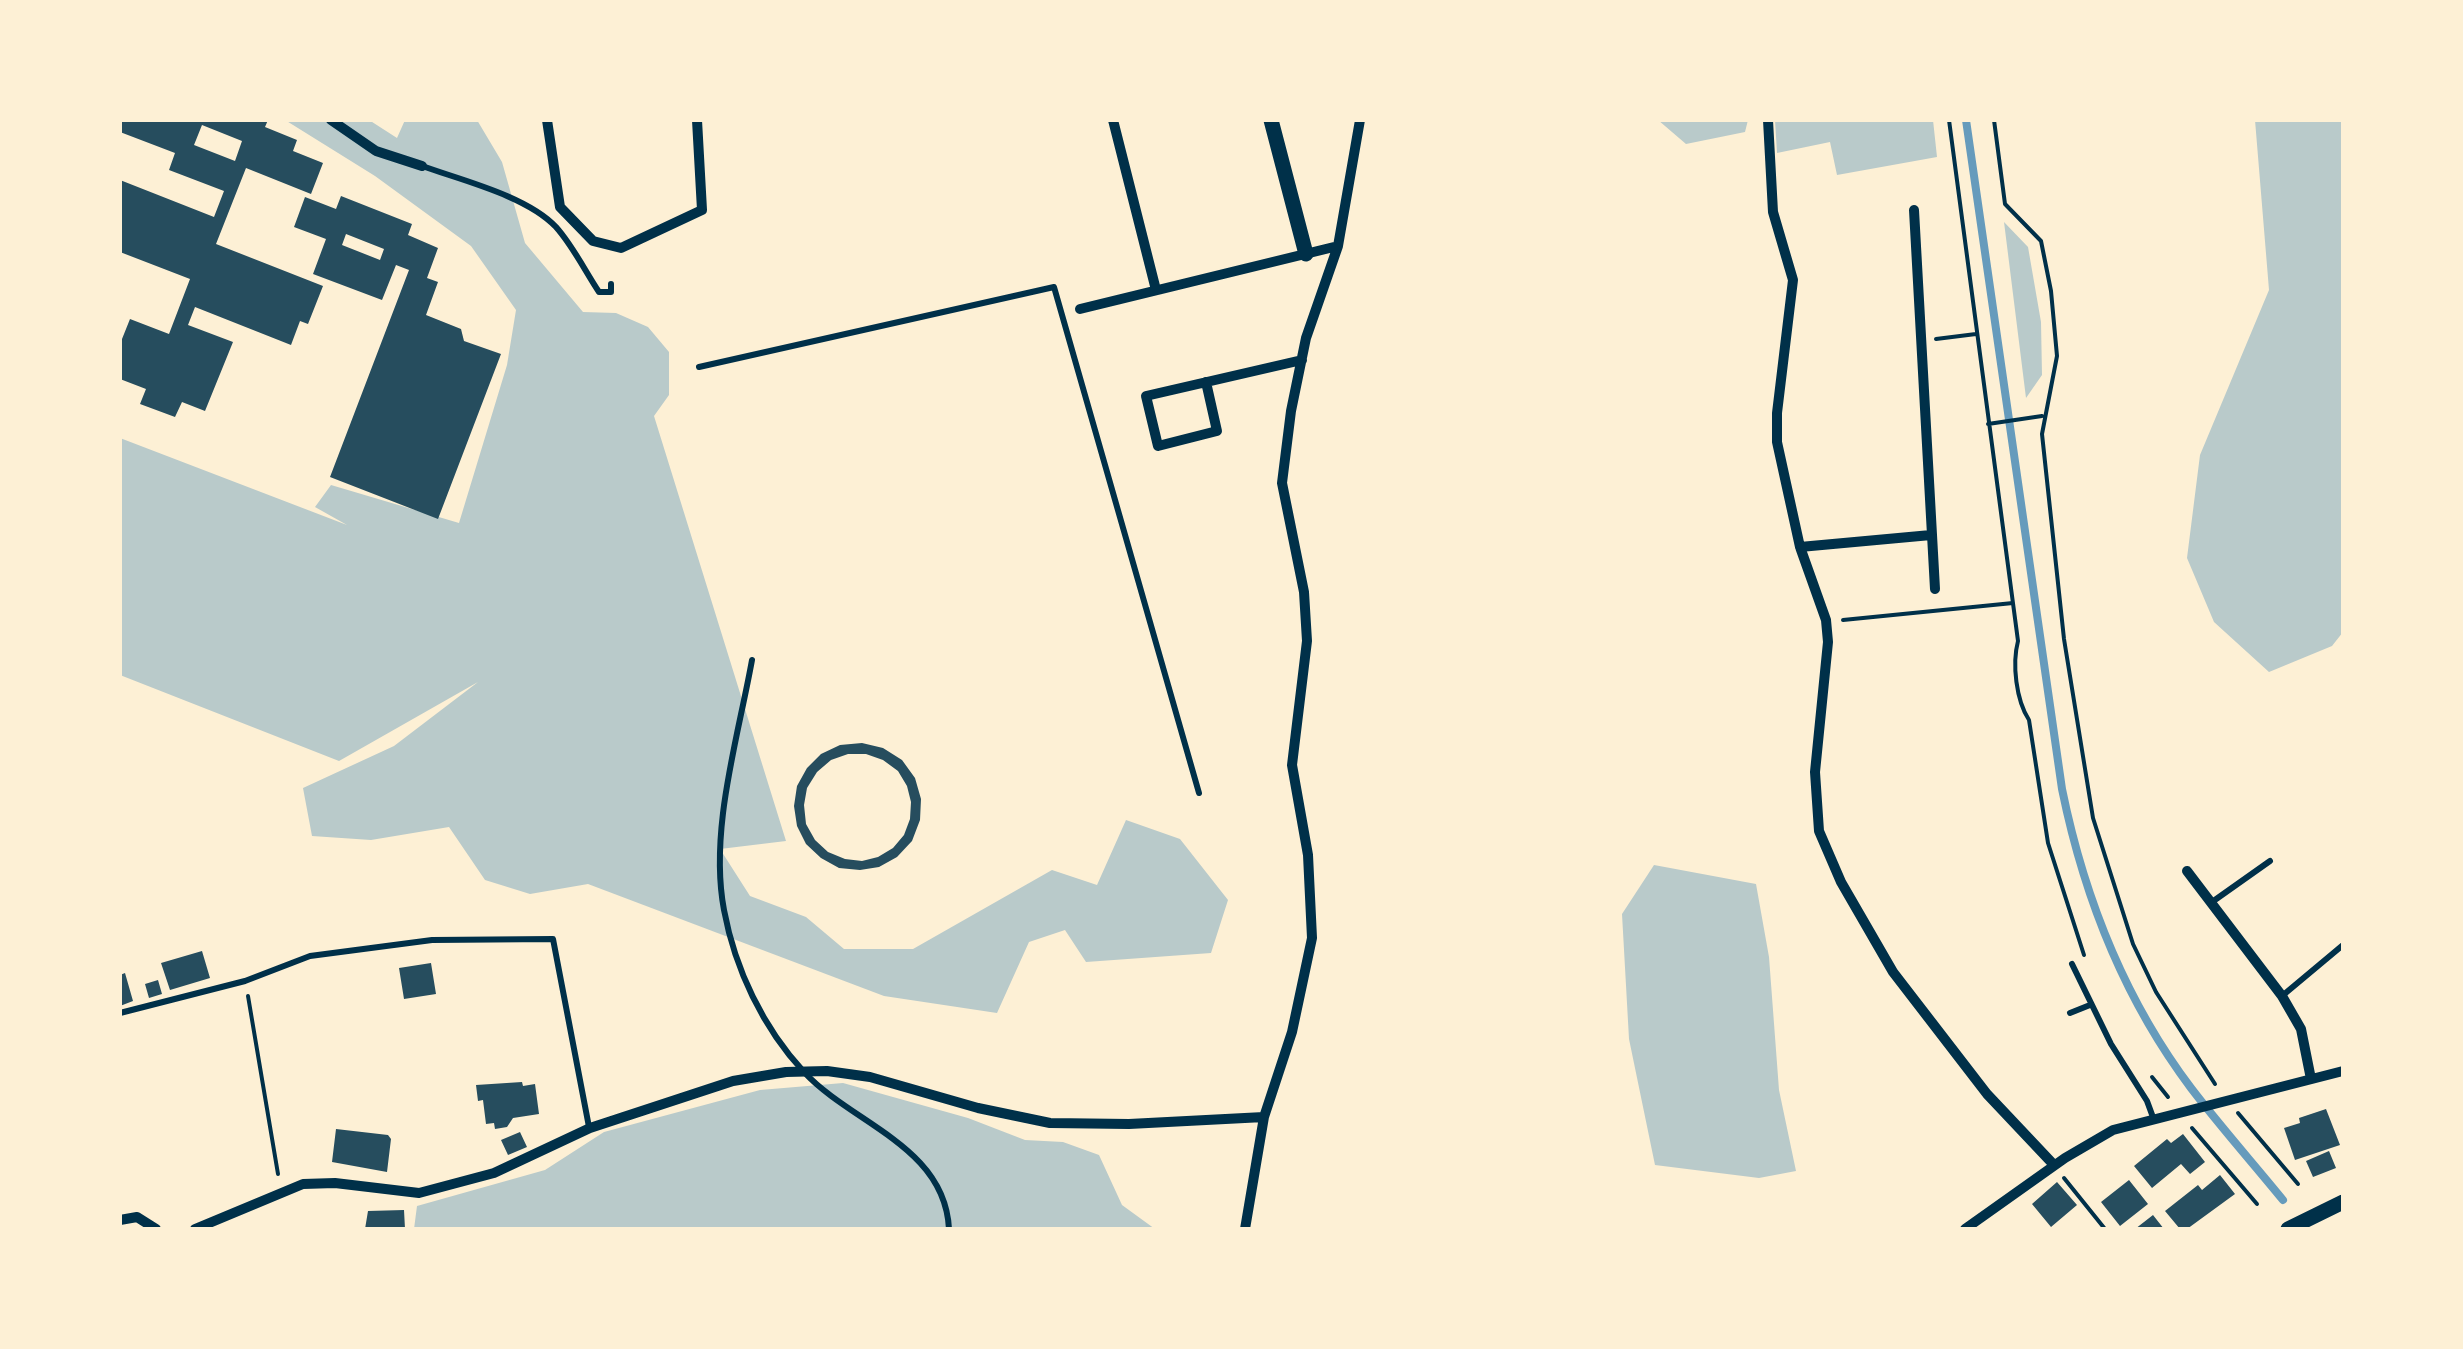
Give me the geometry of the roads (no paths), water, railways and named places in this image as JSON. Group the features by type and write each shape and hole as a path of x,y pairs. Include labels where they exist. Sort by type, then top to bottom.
{"street":[{"path":"332,120 376,151 422,166"},
{"path":"547,120 560,207 592,241 610,251 702,210 696,120"},
{"path":"1113,120 1156,290"},
{"path":"1271,120 1306,254"},
{"path":"1245,1229 1264,1117 1292,1032 1312,938 1308,856 1292,766 1308,641 1304,592 1282,483 1302,360 1338,246 1360,120"},
{"path":"1768,120 1773,212 1793,280 1776,442 1800,548 1826,620 1827,661 1815,772 1819,831 1825,850 1903,986 1987,1094 2058,1170"},
{"path":"1914,210 1934,589"},
{"path":"1080,309 1338,246"},
{"path":"1206,382 1217,431 1158,446 1146,396 1206,382 1302,360"},
{"path":"1800,548 1932,535"},
{"path":"2187,870 2282,996 2301,1029 2310,1079"},
{"path":"194,1229 303,1184 335,1183 419,1193 494,1172 590,1128 733,1081 803,1072 870,1077 1050,1124 1264,1117"},
{"path":"1965,1229 2113,1130 2343,1072"},
{"path":"2288,1229 2343,1202"},
{"path":"120,1220 137,1217 156,1229"}],"lane":[{"path":"422,166 506,197 541,215 555,226 599,292 612,292 611,284"},
{"path":"699,366 1054,286 1199,793"},
{"path":"1064,313 1080,309"},
{"path":"752,660 721,832 719,863 724,908 736,956 774,1034 803,1072 925,1166 942,1194 949,1229"},
{"path":"2211,902 2270,861"},
{"path":"120,1013 245,981 310,956 432,940 554,938 590,1128"},
{"path":"2282,996 2343,945"},
{"path":"2072,964 2090,1004 2147,1100 2154,1120"},
{"path":"2070,1014 2090,1004"}],"waterway":[{"path":"1966,120 2062,789 2082,869 2110,946 2167,1054 2283,1200"}]}
